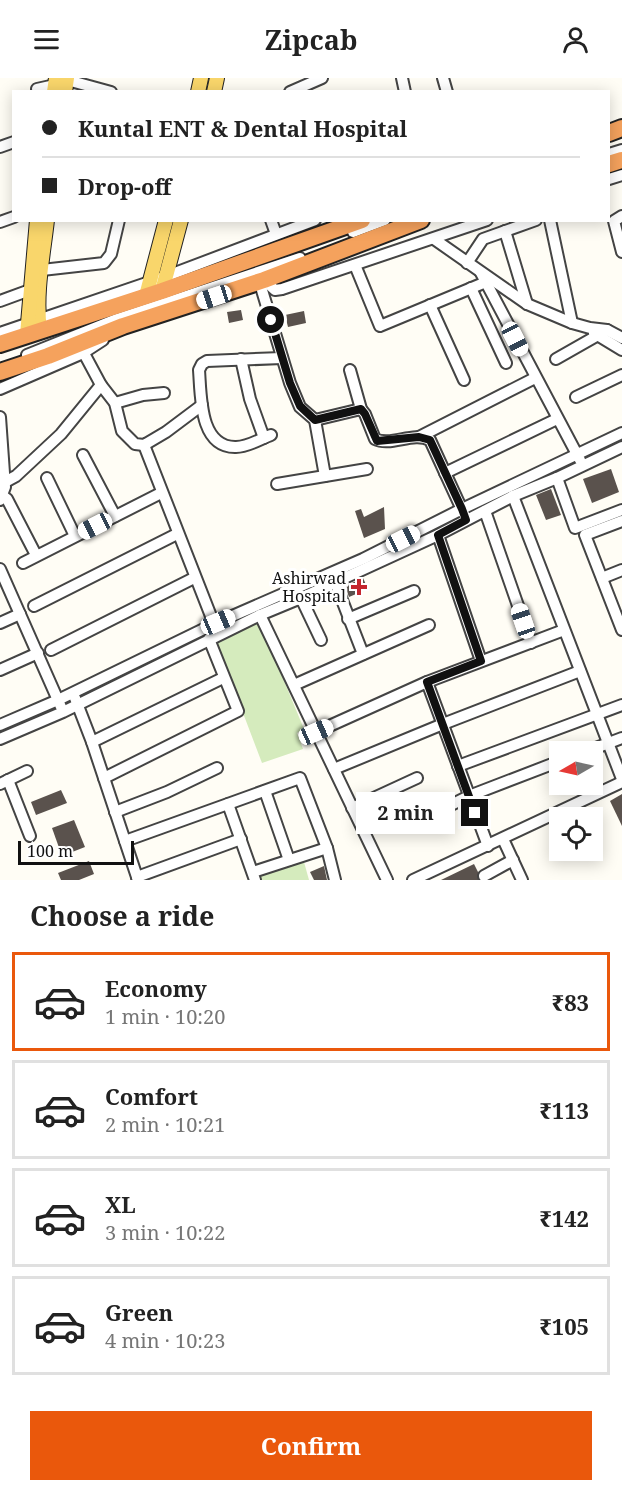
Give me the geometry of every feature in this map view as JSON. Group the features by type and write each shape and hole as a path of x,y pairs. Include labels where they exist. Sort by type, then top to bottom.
{"highway":[{"path":"0,344 36,341 81,348 123,326 257,272 358,222"},
{"path":"0,372 36,341 156,286 257,272 367,241 416,222"}],"main road":[{"path":"36,341 30,290 37,222"},
{"path":"36,341 47,222"},
{"path":"156,286 166,222"},
{"path":"156,286 180,222"}],"street":[{"path":"32,78 37,90 61,84 88,84 105,90"},
{"path":"309,88 322,78"},
{"path":"622,216 615,221 622,252"},
{"path":"42,270 105,263 111,254 119,222"},
{"path":"272,222 276,234"},
{"path":"156,286 309,222"},
{"path":"257,272 380,222"},
{"path":"0,351 257,272 396,222"},
{"path":"257,272 275,290 282,290 482,222"},
{"path":"467,263 483,239 530,222"},
{"path":"550,222 572,323"},
{"path":"505,231 527,304"},
{"path":"434,239 483,278 527,304 593,332 622,350"},
{"path":"367,241 373,259"},
{"path":"355,265 380,326 471,288 483,278"},
{"path":"257,272 290,383 300,406 315,420 325,476"},
{"path":"483,278 583,466"},
{"path":"471,288 506,363"},
{"path":"0,301 30,290"},
{"path":"430,305 464,380"},
{"path":"556,359 593,332 608,330 622,338"},
{"path":"0,333 36,341"},
{"path":"0,365 36,341"},
{"path":"0,389 81,348 101,385 115,404 122,431 135,444 144,445 202,405"},
{"path":"241,359 250,399 268,436 242,446 225,446 213,438 204,420 200,370 202,364 215,360 241,359 282,358"},
{"path":"350,370 361,409 377,441 419,437 430,440 464,515"},
{"path":"576,397 622,375"},
{"path":"419,437 535,378"},
{"path":"5,482 16,476 61,434 101,385"},
{"path":"115,404 143,394 165,393"},
{"path":"315,420 361,409"},
{"path":"0,417 5,482 2,498 7,499 36,555"},
{"path":"445,473 557,419"},
{"path":"0,725 58,700 214,624 464,515 577,454 622,433"},
{"path":"104,778 238,711 223,678 214,637 214,624 194,578 144,445"},
{"path":"0,739 63,712 260,615 438,535 464,515 484,511 622,447"},
{"path":"83,455 115,516"},
{"path":"277,484 367,469"},
{"path":"47,478 75,536"},
{"path":"557,478 575,528 622,510"},
{"path":"22,562 161,493"},
{"path":"413,880 622,781 513,496"},
{"path":"484,511 531,643"},
{"path":"622,521 585,535 622,630"},
{"path":"34,606 177,534"},
{"path":"438,535 481,661"},
{"path":"0,569 3,583 20,614 63,712"},
{"path":"602,578 622,570"},
{"path":"51,650 194,578"},
{"path":"335,582 363,654"},
{"path":"348,619 414,591"},
{"path":"301,598 321,640"},
{"path":"0,623 20,614"},
{"path":"260,615 387,880"},
{"path":"294,685 429,625"},
{"path":"316,732 427,682 564,630"},
{"path":"0,670 38,653"},
{"path":"334,769 580,671"},
{"path":"92,742 223,678"},
{"path":"427,682 488,846"},
{"path":"72,693 92,742 137,879 241,839"},
{"path":"458,766 622,705"},
{"path":"603,745 622,738"},
{"path":"439,811 469,796 549,765"},
{"path":"115,812 167,792 217,768"},
{"path":"27,771 4,782 30,836"},
{"path":"125,841 300,778 327,848 335,880"},
{"path":"352,808 417,778"},
{"path":"265,790 289,860"},
{"path":"228,804 254,876 289,860 327,848"},
{"path":"503,839 522,880"},
{"path":"484,876 513,860"}],"green space":[{"path":"258,618 304,729 297,733 303,749 262,763 216,642"},
{"path":"304,862 309,880 257,880 256,877"}],"building":[{"path":"241,310 243,320 229,323 227,312"},
{"path":"304,311 306,323 288,327 285,315"},
{"path":"611,469 619,492 592,503 583,479"},
{"path":"551,489 561,515 546,520 536,495"},
{"path":"384,507 385,529 364,538 355,511 361,509 364,517"},
{"path":"363,578 368,589 349,597 345,586"},
{"path":"61,790 67,803 36,815 31,802"},
{"path":"622,794 622,826 610,801"},
{"path":"74,820 85,847 62,856 52,828"},
{"path":"89,861 94,874 79,880 61,880 58,873"},
{"path":"474,864 478,872 478,880 441,880"},
{"path":"324,866 327,880 314,880 310,872"}],"place":[{"name":"Ashirwad Hospital","path":"359,587"}],"route":[{"path":"271,320 290,383 300,406 315,420 361,409 377,441 419,437 430,440 462,509 466,520 438,535 481,661 427,682 475,813"}]}
